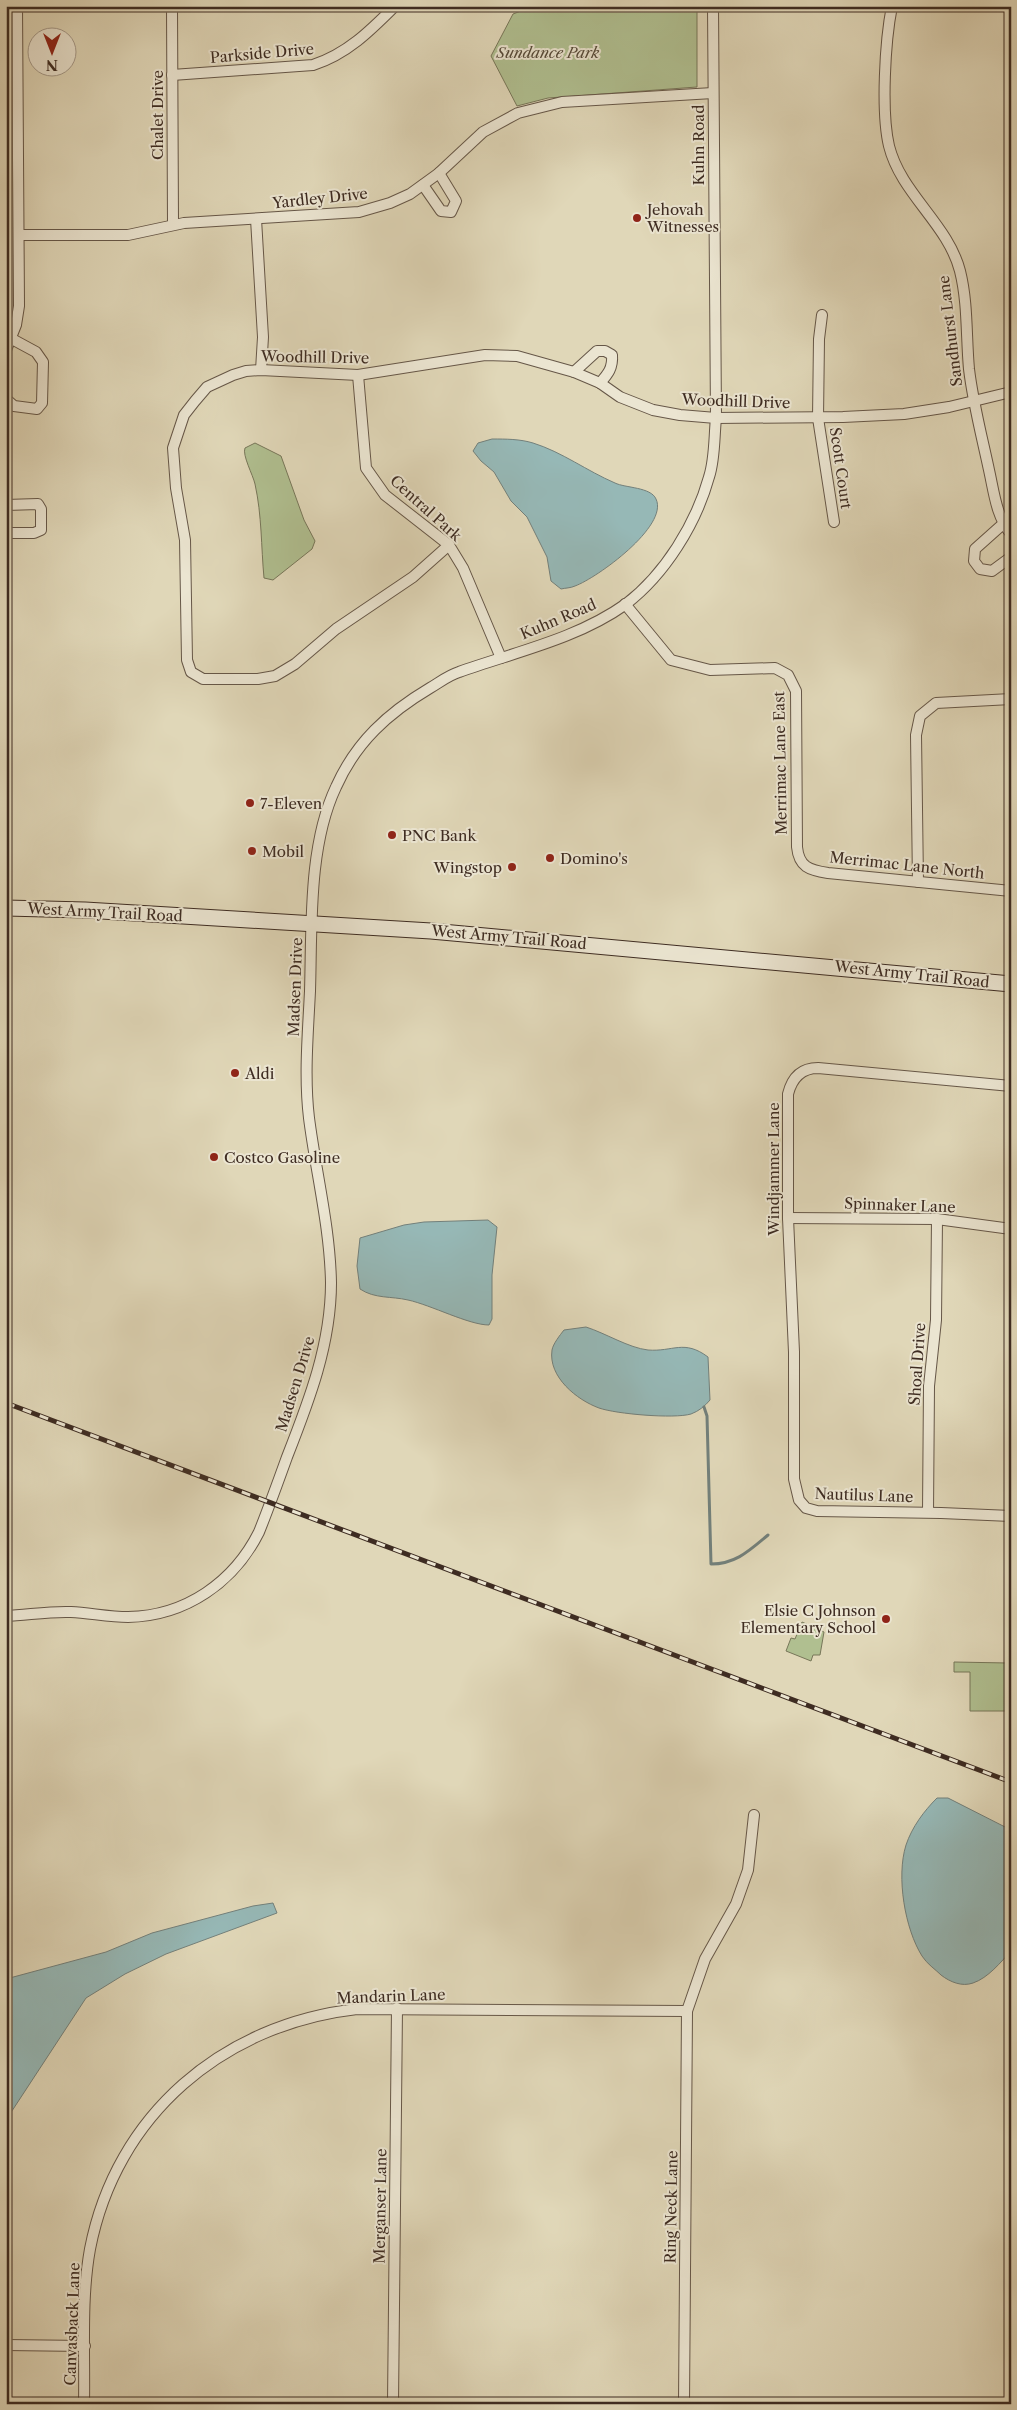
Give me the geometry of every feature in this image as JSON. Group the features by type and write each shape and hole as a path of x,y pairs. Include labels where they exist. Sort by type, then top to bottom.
{"main road":[{"name":"West Army Trail Road","path":"6,908 85,910 431,930 1011,984"}],"street":[{"path":"6,350 12,339 19,306 17,6"},
{"name":"Chalet Drive","path":"172,6 173,224"},
{"name":"Kuhn Road","path":"312,924 318,852 325,818 334,789 350,761 372,730 412,699 455,673 570,634 625,604 660,570 677,546 694,516 710,476 716,418 713,6"},
{"name":"Sandhurst Lane","path":"892,6 886,50 886,121 889,144 899,171 948,242 959,270 965,296 969,368 974,401 1004,524"},
{"name":"Parkside Drive","path":"172,76 313,66 328,61 352,46 392,7"},
{"name":"Yardley Drive","path":"19,235 128,235 173,224 359,212 390,203 423,185 439,173 483,132 509,117 536,107 562,102 713,93"},
{"path":"423,185 441,212 451,212 456,201 439,173"},
{"path":"256,219 263,337 261,370"},
{"name":"Scott Court","path":"822,315 819,339 818,418 834,522"},
{"path":"6,399 14,406 37,409 42,403 42,362 36,352 12,339"},
{"path":"574,372 597,351 605,350 612,355 612,363 610,372 600,383"},
{"name":"Woodhill Drive","path":"449,546 413,577 336,629 295,664 280,673 258,679 203,679 191,672 187,660 185,540 173,467 173,448 177,430 184,415 207,387 246,371 261,370 358,375 485,355 517,356 574,372 600,383 620,397 653,410 680,415 716,418 818,418 904,414 1011,392"},
{"name":"Central Park","path":"358,375 366,468 384,495 449,546 463,568 501,658"},
{"path":"6,504 38,504 41,509 41,530 34,534 6,533"},
{"path":"1011,534 1004,524 975,549 974,561 980,569 992,571 1011,557"},
{"name":"Merrimac Lane East","path":"625,604 670,660 710,670 775,668 788,675 793,682 796,691 797,847 802,864"},
{"path":"918,882 916,735 920,716 936,703 1011,700"},
{"name":"Merrimac Lane North","path":"802,864 816,872 1011,890"},
{"name":"Madsen Drive","path":"6,1616 71,1612 128,1617 158,1614 191,1602 214,1588 234,1570 249,1550 259,1532 314,1384 324,1346 330,1302 327,1232 308,1104 307,1063 312,924"},
{"name":"Windjammer Lane","path":"794,1422 794,1352 788,1218 788,1094 793,1080 803,1070 818,1068 1011,1086"},
{"name":"Spinnaker Lane","path":"788,1218 937,1219 1011,1229"},
{"name":"Shoal Drive","path":"928,1512 929,1386 936,1320 937,1219"},
{"name":"Nautilus Lane","path":"794,1422 795,1490 799,1500 806,1508 817,1512 928,1512 1011,1516"},
{"name":"Ring Neck Lane","path":"684,2404 688,2011 705,1959 736,1904 748,1870 754,1815"},
{"name":"Mandarin Lane","path":"109,2188 130,2147 170,2096 221,2055 253,2037 293,2021 333,2012 397,2008 688,2011"},
{"name":"Merganser Lane","path":"393,2404 397,2008"},
{"name":"Canvasback Lane","path":"84,2404 86,2282 90,2250 97,2222 109,2188"},
{"path":"6,2345 85,2346"}],"green space":[{"name":"Sundance Park","path":"534,6 697,6 697,87 548,98 517,106 491,56 513,14"},
{"path":"255,443 281,456 304,520 315,541 312,549 273,580 264,578 257,496 254,480 244,451 245,448"},
{"path":"802,1622 824,1632 820,1655 813,1655 811,1661 786,1651 791,1638 795,1639"},
{"path":"954,1662 1008,1663 1008,1675 1011,1675 1011,1711 970,1711 970,1672 954,1672"}],"water":[{"path":"492,439 508,439 533,443 554,451 619,485 649,492 656,499 657,510 652,523 629,550 599,573 573,587 561,589 551,581 547,557 527,517 511,501 494,472 473,451 478,443"},
{"path":"488,1220 497,1227 492,1275 492,1319 489,1325 471,1322 402,1299 377,1296 360,1289 357,1266 360,1238 404,1225 424,1222"},
{"path":"586,1327 641,1349 657,1350 685,1347 700,1352 708,1357 710,1400 694,1413 672,1416 618,1412 590,1404 573,1393 559,1378 552,1360 552,1350 555,1342 564,1330"},
{"path":"937,1798 948,1798 1011,1830 1011,1951 989,1974 979,1981 969,1984 960,1984 948,1980 924,1959 911,1932 904,1902 902,1872 906,1845 919,1820"},
{"path":"273,1903 277,1913 166,1954 125,1974 86,1998 6,2120 6,1979 106,1952 152,1933 253,1906"}],"waterway":[{"path":"704,1407 707,1416 711,1564 728,1562 735,1559 749,1551 768,1535"}],"railway":[{"path":"6,1403 1011,1782"}],"place":[{"name":"Jehovah Witnesses","path":"637,218"},
{"name":"7-Eleven","path":"250,803"},
{"name":"PNC Bank","path":"392,835"},
{"name":"Mobil","path":"252,851"},
{"name":"Domino's","path":"550,858"},
{"name":"Wingstop","path":"512,867"},
{"name":"Aldi","path":"235,1073"},
{"name":"Costco Gasoline","path":"214,1157"},
{"name":"Elsie C Johnson Elementary School","path":"886,1619"}]}
